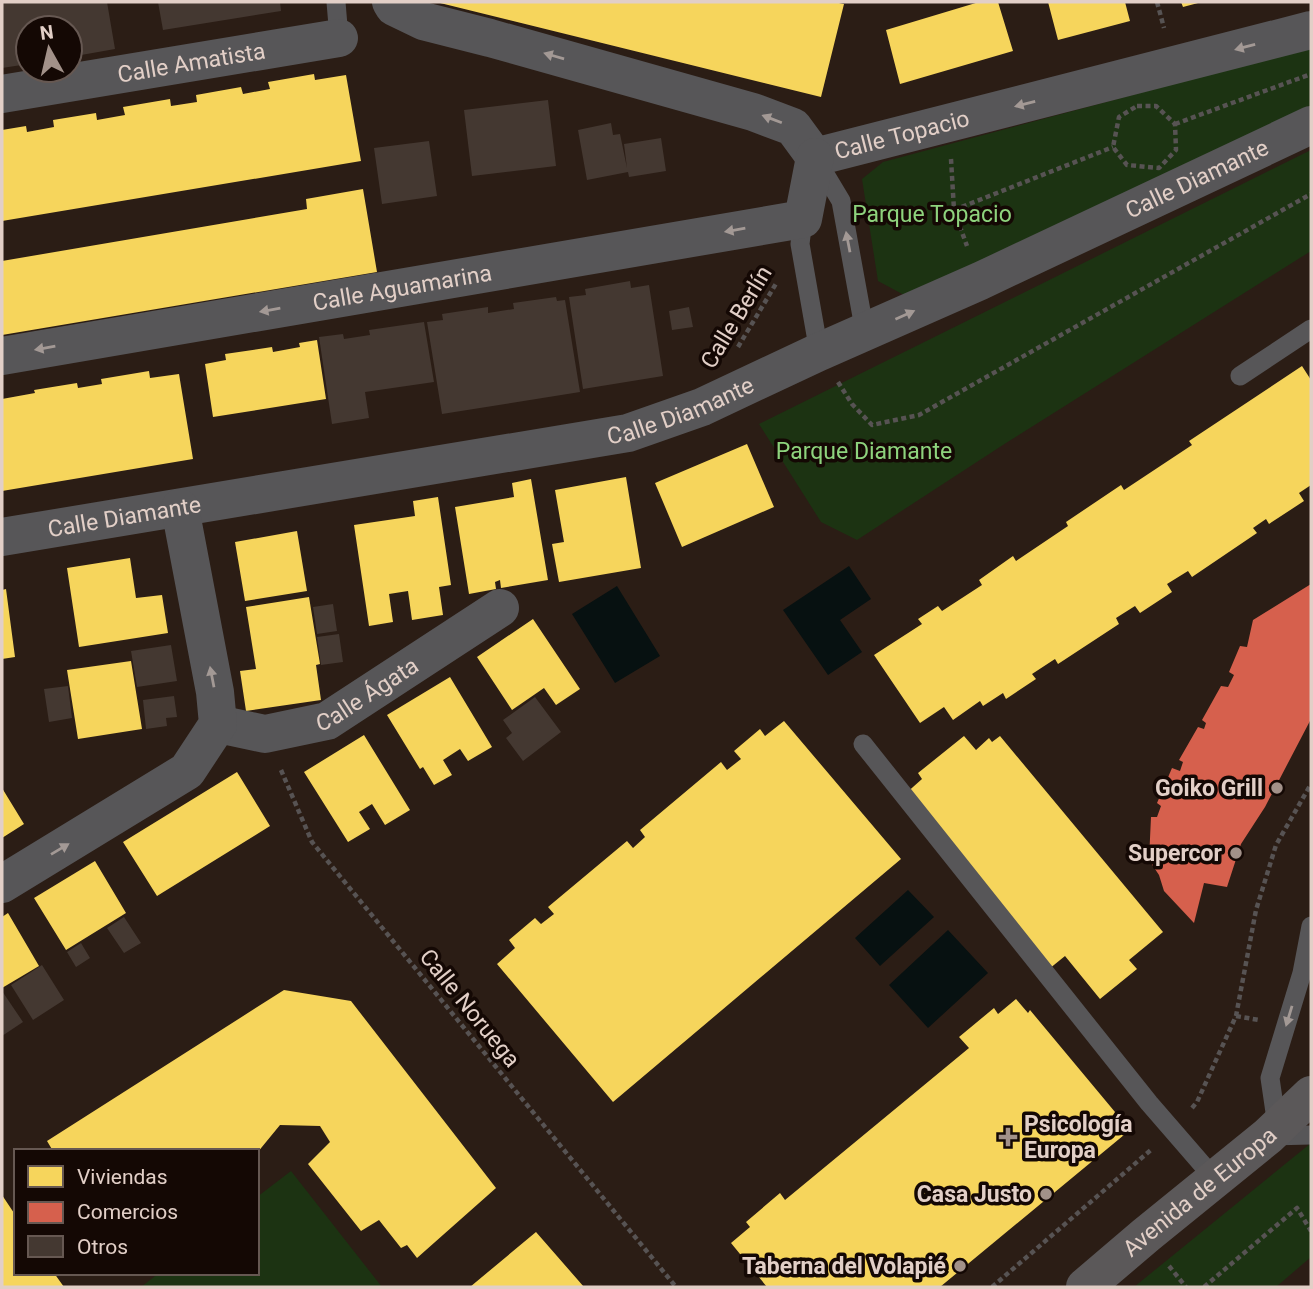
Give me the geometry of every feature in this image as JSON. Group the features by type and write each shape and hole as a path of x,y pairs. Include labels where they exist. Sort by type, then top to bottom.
{"street":[{"name":"Calle Topacio","path":"391,2 394,7 423,21 753,112 793,127 815,157 1311,30"},
{"name":"Calle Amatista","path":"2,94 338,20"},
{"name":"Calle Diamante","path":"2,537 628,433 702,407 980,281 1311,125"},
{"path":"801,232 815,157"},
{"name":"Calle Aguamarina","path":"2,356 801,232"},
{"path":"2,884 187,771 218,724 215,692 180,508"},
{"name":"Calle Ágata","path":"218,724 265,734 327,721 500,608"},
{"name":"Avenida de Europa","path":"1085,1287 1214,1178 1285,1132 1311,1095"}],"lane":[{"path":"815,157 841,201 865,333"},
{"path":"801,232 819,352"},
{"path":"1240,376 1311,329"},
{"path":"863,744 1140,1093 1214,1178"},
{"path":"1285,1132 1270,1078 1302,973 1311,926"}],"path":[{"path":"1175,124 1311,74"},
{"path":"1137,106 1156,106 1175,124 1176,150 1159,168 1127,165 1113,147 1119,117 1137,106"},
{"path":"949,124 954,209 980,281"},
{"path":"954,209 1113,147"},
{"path":"819,352 852,404 872,425 919,415 1311,194"},
{"name":"Calle Berlín","path":"737,349 801,232"},
{"name":"Calle Noruega","path":"265,734 312,842 676,1287"},
{"path":"992,1287 1173,1131 1197,1102 1236,1016 1256,910 1276,845 1311,783"},
{"path":"1204,1287 1297,1208 1311,1231"}],"green space":[{"name":"Parque Topacio","path":"1311,47 1311,106 906,296 878,281 862,179 883,162"},
{"name":"Parque Diamante","path":"1311,150 1311,251 857,540 821,522 759,424"},
{"path":"1311,1143 1311,1257 1276,1287 1134,1287"},
{"path":"291,1171 382,1287 141,1287 156,1275 259,1275 259,1195"}],"shaded area":[{"path":"849,566 871,599 840,620 862,652 828,675 783,610"},
{"path":"617,586 660,656 615,683 572,614"},
{"path":"908,890 934,917 880,966 855,938"},
{"path":"948,930 988,973 928,1028 889,985"}],"building: Viviendas":[{"path":"436,2 834,2 844,4 821,97"},
{"path":"979,2 998,2 1013,51 900,84 886,30"},
{"path":"1048,2 1125,2 1130,21 1058,40"},
{"path":"1181,2 1198,2 1198,3 1183,7"},
{"path":"314,74 315,80 346,75 361,161 2,221 2,130 26,126 27,132 54,127 53,120 96,113 97,120 125,115 123,107 170,99 171,106 197,102 196,95 241,87 243,94 270,89 268,82"},
{"path":"363,189 377,272 2,335 2,261 307,209 306,199"},
{"path":"317,340 326,399 213,417 205,364 226,360 225,354 272,347 273,352 300,347 299,343"},
{"path":"1302,366 1311,380 1311,485 1299,493 1304,501 1269,524 1266,519 1253,528 1257,533 1192,577 1188,571 1167,584 1172,592 1140,613 1135,606 1116,618 1119,624 1058,664 1055,659 1032,674 1036,679 1006,699 1003,693 983,706 980,701 953,720 944,707 920,723 874,655 922,624 918,619 938,606 942,611 982,585 979,580 1013,556 1016,561 1068,526 1066,522 1121,485 1124,490 1192,445 1189,441"},
{"path":"149,371 150,378 179,374 193,459 2,491 2,399 35,393 34,390 77,383 78,388 102,384 101,379"},
{"path":"747,444 774,507 682,547 655,483"},
{"path":"626,477 641,568 559,582 552,544 564,542 555,490"},
{"path":"531,479 548,580 501,588 500,580 495,582 496,589 469,594 455,507 514,497 512,483"},
{"path":"438,497 451,585 439,587 443,615 412,620 408,591 389,594 393,622 369,626 354,525 415,516 413,501"},
{"path":"297,531 307,591 245,601 235,542"},
{"path":"130,558 136,598 162,595 168,633 79,647 67,568"},
{"path":"6,589 15,657 2,659 2,590"},
{"path":"309,597 320,664 316,665 321,700 246,711 240,671 256,669 246,607"},
{"path":"533,619 580,689 556,705 544,688 512,710 477,657"},
{"path":"131,661 142,729 78,739 67,670"},
{"path":"450,677 492,747 468,761 460,749 443,760 452,775 434,785 423,767 420,769 387,715"},
{"path":"784,721 901,859 613,1102 497,964 515,948 509,940 535,918 541,924 554,914 548,907 627,841 633,848 645,837 640,830 721,762 727,770 741,759 734,751 760,729 765,736"},
{"path":"364,735 410,810 385,825 372,804 359,812 370,829 348,842 304,772"},
{"path":"964,736 976,750 989,738 992,742 1000,736 1163,932 1129,960 1137,969 1100,999 1065,956 1049,969 904,795 922,779 918,773"},
{"path":"237,772 270,826 157,896 123,842"},
{"path":"2,788 24,824 2,838"},
{"path":"95,861 126,913 66,950 34,898"},
{"path":"8,913 39,966 2,988 2,917"},
{"path":"284,990 351,1001 496,1188 417,1258 407,1245 401,1248 379,1220 361,1231 308,1164 330,1142 320,1126 280,1125 259,1151 52,1149 47,1141"},
{"path":"1016,999 1028,1013 1030,1010 1130,1130 940,1287 767,1287 731,1243 750,1227 746,1222 780,1193 785,1200 969,1048 959,1037 994,1008 998,1014"},
{"path":"2,1195 14,1213 14,1275 55,1275 64,1287 2,1287"},
{"path":"536,1232 584,1287 470,1287"}],"building: Comercios":[{"path":"1311,584 1311,719 1265,807 1241,844 1227,887 1204,883 1194,923 1164,891 1159,875 1149,860 1151,817 1157,817 1161,806 1157,803 1172,768 1180,771 1183,762 1179,760 1198,727 1204,729 1206,723 1202,720 1221,686 1228,687 1234,675 1229,672 1240,646 1247,647 1253,620"}],"building: Otros":[{"path":"2,2 107,2 115,49 84,55 84,14 14,14 14,66 2,68"},
{"path":"158,2 280,2 281,11 163,30"},
{"path":"548,100 556,166 472,176 464,110"},
{"path":"611,123 613,135 620,134 627,168 624,144 661,138 666,171 629,177 628,172 587,180 578,130"},
{"path":"429,141 437,196 382,204 374,148"},
{"path":"630,281 631,288 649,285 663,376 583,389 569,297 586,295 585,289"},
{"path":"556,297 557,301 565,300 580,392 442,414 427,322 443,320 442,314 488,307 488,313 514,309 513,303"},
{"path":"689,307 693,327 672,330 669,311"},
{"path":"424,322 434,382 365,392 369,418 332,424 319,337 343,334 344,339 370,335 369,330"},
{"path":"333,604 337,631 317,634 313,607"},
{"path":"339,634 343,662 321,665 317,637"},
{"path":"171,645 177,681 137,687 131,651"},
{"path":"68,686 72,718 49,722 44,689"},
{"path":"174,696 177,717 166,718 167,726 146,729 143,700"},
{"path":"535,697 561,732 523,761 506,738 512,733 503,720"},
{"path":"124,917 141,943 124,953 107,928"},
{"path":"81,943 90,958 76,967 67,952"},
{"path":"42,965 64,1000 33,1020 11,985"},
{"path":"2,991 23,1022 2,1036"}],"place":[{"name":"Goiko Grill","path":"1277,788"},
{"name":"Supercor","path":"1236,853"},
{"name":"Psicología Europa","path":"1008,1137"},
{"name":"Casa Justo","path":"1046,1194"},
{"name":"Taberna del Volapié","path":"960,1266"}]}
